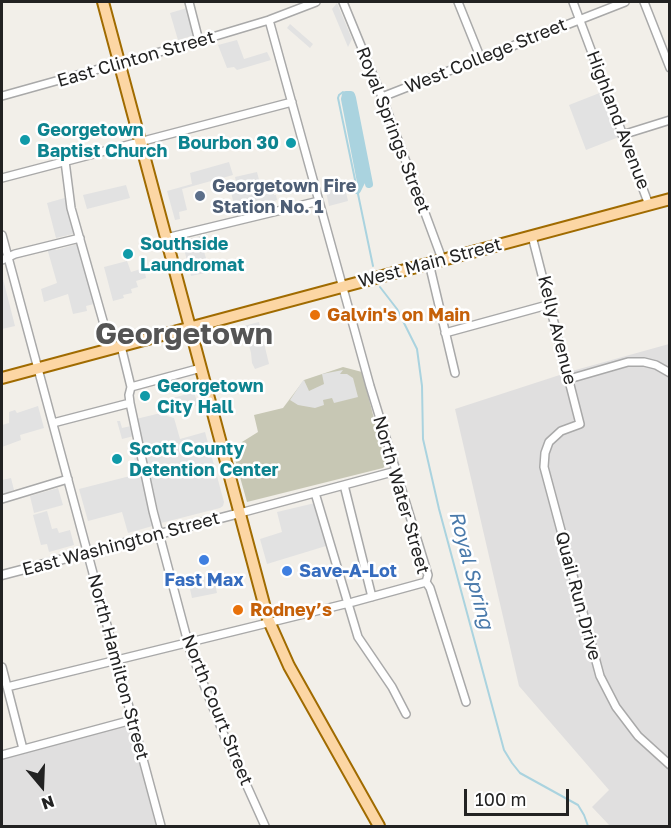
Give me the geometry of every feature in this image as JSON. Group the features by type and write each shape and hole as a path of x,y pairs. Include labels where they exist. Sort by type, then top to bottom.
{"main road":[{"path":"103,2 269,623 289,666 379,826"},
{"name":"West Main Street","path":"2,378 669,199"}],"street":[{"path":"189,2 199,41"},
{"name":"East Clinton Street","path":"2,96 270,20 316,2"},
{"name":"Royal Springs Street","path":"343,2 442,260"},
{"path":"458,2 481,59"},
{"name":"Highland Avenue","path":"573,2 650,205"},
{"name":"West College Street","path":"381,97 625,2"},
{"path":"644,2 669,68"},
{"name":"North Water Street","path":"270,20 342,286 428,575 426,582 430,588 466,702"},
{"path":"2,178 292,102"},
{"path":"622,135 669,120"},
{"name":"North Court Street","path":"64,161 71,208 116,348 131,387 130,403 159,534 188,642 224,735 265,826"},
{"path":"166,238 319,201"},
{"name":"North Hamilton Street","path":"2,235 5,260 53,423 160,826"},
{"name":"Kelly Avenue","path":"532,236 580,424"},
{"path":"5,260 15,254 80,238"},
{"path":"429,263 455,373"},
{"path":"445,333 551,304"},
{"path":"569,379 636,362 656,365 669,373"},
{"path":"131,387 201,368"},
{"path":"53,423 130,403"},
{"name":"Quail Run Drive","path":"580,424 561,431 549,442 544,467 593,655 600,676 616,707 639,736 669,765"},
{"path":"240,513 396,471"},
{"path":"2,499 68,479"},
{"path":"344,486 372,597"},
{"path":"315,493 358,637 392,687 405,714"},
{"name":"East Washington Street","path":"2,575 240,513"},
{"path":"7,687 347,604 426,582"},
{"path":"2,667 23,749"},
{"path":"2,754 132,720"}],"shaded area":[{"path":"337,3 352,39 348,47 332,9"},
{"path":"187,8 195,35 178,40 170,13"},
{"path":"290,24 313,44 310,48 287,28"},
{"path":"237,40 244,59 267,52 271,60 237,70 234,67 227,68 218,45"},
{"path":"602,92 619,137 586,150 569,105"},
{"path":"229,162 233,175 182,189 187,210 179,212 180,219 175,220 167,191 192,184 190,173"},
{"path":"257,172 262,191 272,189 276,195 277,200 272,202 274,208 237,217 230,188 237,186 235,177"},
{"path":"344,183 348,201 329,206 325,187"},
{"path":"126,185 130,198 87,209 83,195"},
{"path":"68,197 77,233 56,238 47,203"},
{"path":"207,234 208,239 203,248 210,272 191,276 182,241"},
{"path":"81,243 100,313 97,314 94,304 86,306 87,311 73,314 68,294 44,302 41,289 57,283 47,248 54,246 56,250"},
{"path":"127,261 131,272 144,268 146,278 136,281 138,287 131,289 132,293 113,301 104,267"},
{"path":"2,275 15,326 2,329"},
{"path":"259,322 269,364 255,369 244,326"},
{"path":"669,344 669,826 610,826 592,807 609,790 519,686 455,409 572,371"},
{"path":"343,367 362,372 386,465 383,468 247,502 233,452 242,442 258,432 254,415 283,408 304,380"},
{"path":"343,370 340,374 347,374 353,378 358,397 334,403 332,398 323,400 324,405 315,408 298,405 290,400 304,380 309,391 324,384 322,374"},
{"path":"194,392 198,405 170,413 166,400"},
{"path":"38,406 44,428 20,435 21,440 2,447 2,425 9,423 9,412 15,410 17,413"},
{"path":"165,412 167,416 174,418 180,439 205,432 224,502 220,508 161,523 136,419"},
{"path":"117,421 120,421 122,428 131,426 134,436 122,439"},
{"path":"140,455 156,525 128,533 122,512 88,521 79,489 138,474 134,457"},
{"path":"11,478 14,490 2,494 2,480"},
{"path":"58,488 63,505 34,513 30,496"},
{"path":"315,503 326,546 267,564 260,539 282,532 277,512"},
{"path":"47,511 52,529 57,528 59,533 70,530 74,545 49,552 47,544 41,545 33,515"},
{"path":"213,575 217,593 192,598 188,580"},
{"path":"129,724 156,826 2,826 2,758"}],"waterway":[{"name":"Royal Spring","path":"343,92 338,98 373,266"},
{"path":"357,190 361,182 346,95 351,95 352,98 369,184"},
{"name":"Royal Spring","path":"380,287 397,309 417,349 422,386 423,439 439,509 504,750 520,773 578,805 588,826"}],"place":[{"name":"Georgetown Baptist Church","path":"25,140"},
{"name":"Bourbon 30","path":"291,143"},
{"name":"Georgetown Fire Station No. 1","path":"200,196"},
{"name":"Southside Laundromat","path":"128,254"},
{"name":"Galvin's on Main","path":"315,315"},
{"name":"Georgetown City Hall","path":"145,396"},
{"name":"Scott County Detention Center","path":"117,459"},
{"name":"Fast Max","path":"204,560"},
{"name":"Save-A-Lot","path":"287,571"},
{"name":"Rodney’s","path":"238,610"}],"district":[{"name":"Georgetown","path":"184,334"}]}
